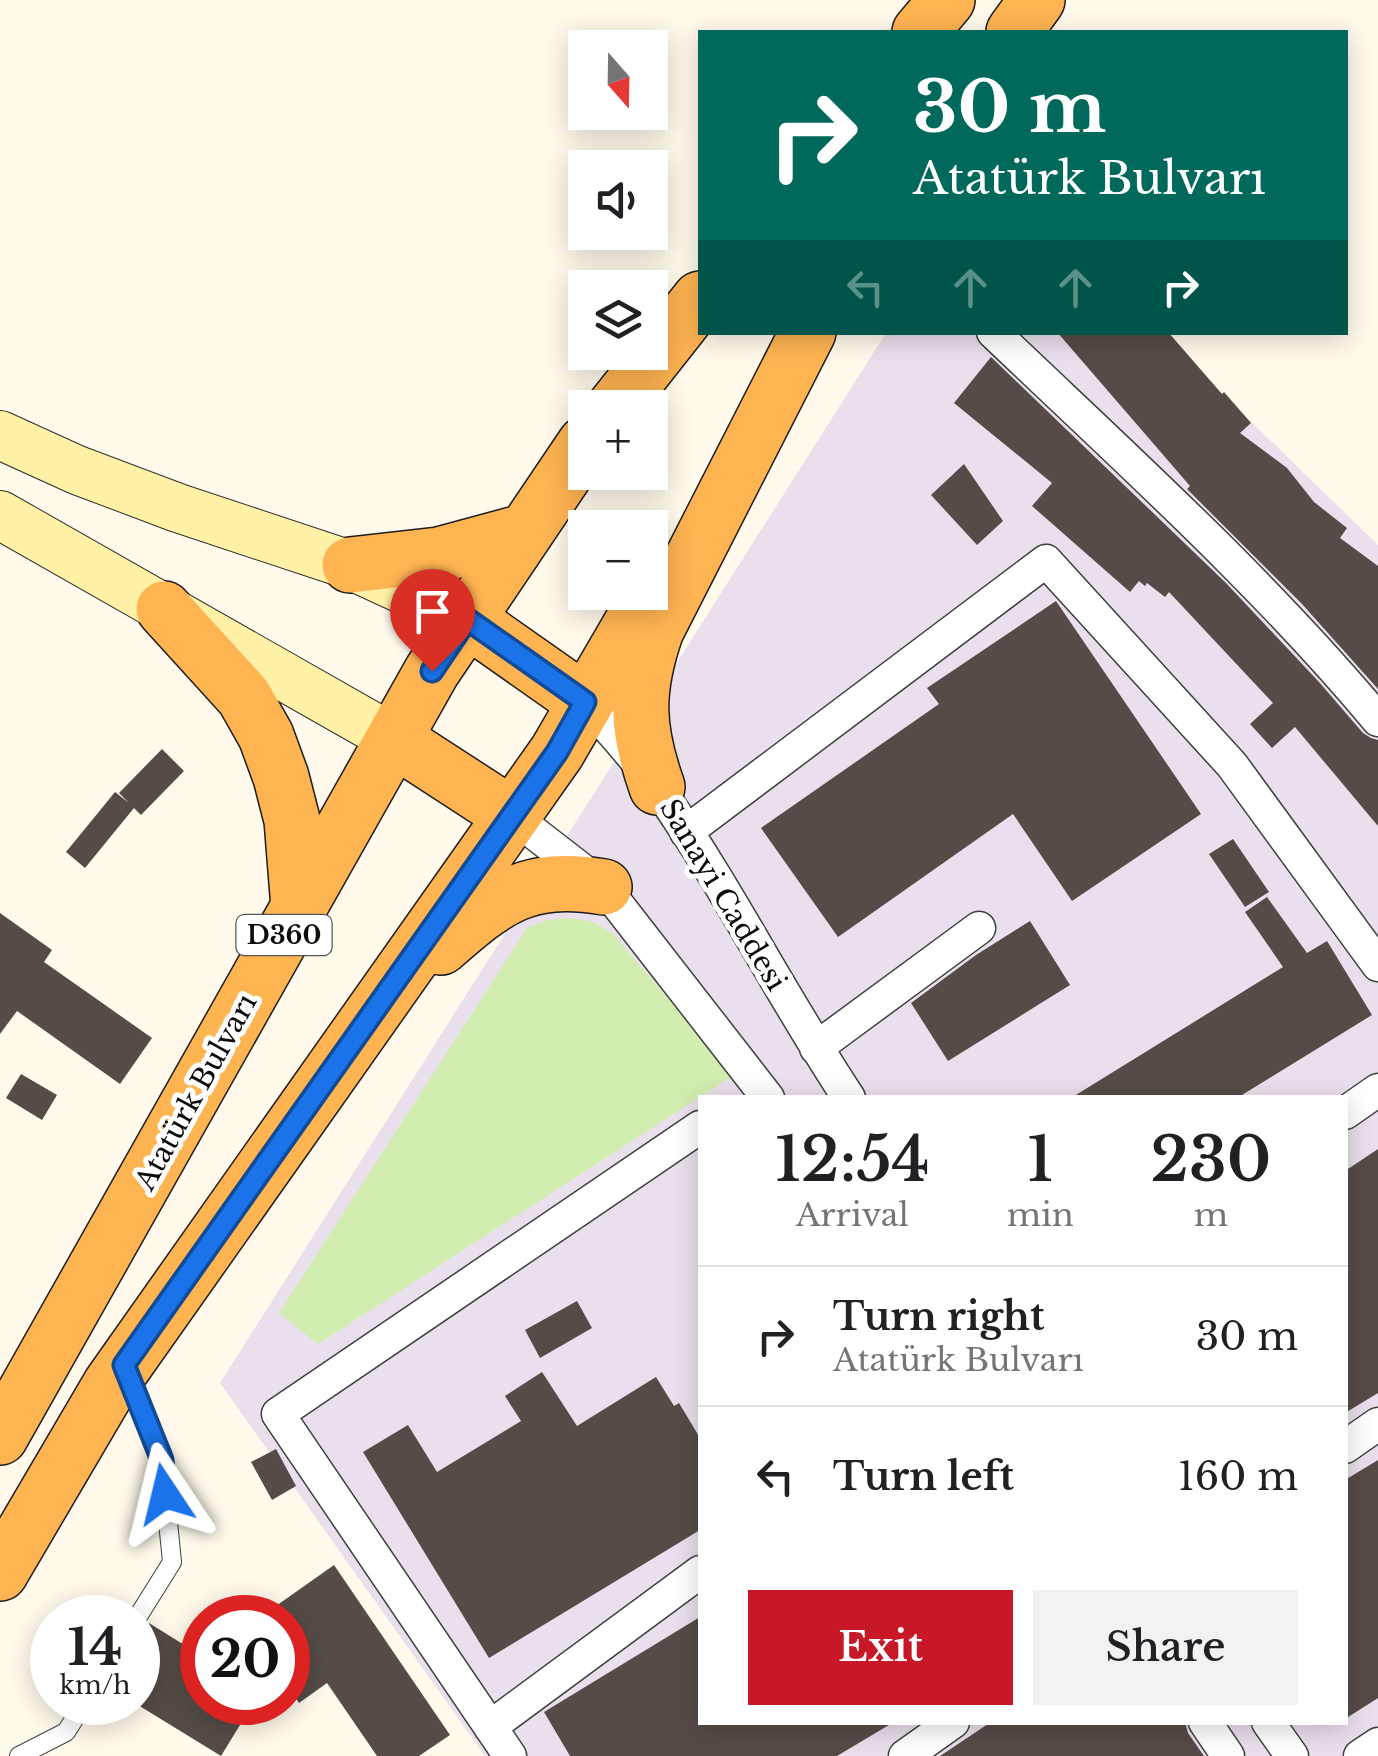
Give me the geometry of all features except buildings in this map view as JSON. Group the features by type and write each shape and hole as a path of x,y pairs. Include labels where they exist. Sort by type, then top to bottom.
{"highway":[{"path":"922,30 947,0"},
{"path":"1016,30 1038,0"},
{"path":"628,390 698,302"},
{"path":"668,562 804,335"},
{"path":"672,810 646,757 640,725 645,660 656,630 804,335"},
{"name":"Atatürk Bulvarı","path":"0,1437 432,671 568,469"},
{"path":"350,566 439,555 524,532"},
{"path":"164,609 244,697 266,736 290,806 299,908"},
{"path":"0,1573 124,1365 557,752 639,610"},
{"path":"467,619 585,702"},
{"path":"394,739 511,814"},
{"path":"379,1002 494,904 519,890 576,882 604,888"}],"main road":[{"path":"0,435 161,502 350,566 467,619"},
{"path":"0,515 394,739"}],"street":[{"path":"996,335 1165,496 1335,668 1378,720"},
{"path":"672,810 1046,561 1232,766 1378,965"},
{"name":"Sanayi Caddesi","path":"585,702 623,744 672,810 847,1095"},
{"path":"511,814 604,888 757,1094"},
{"path":"816,1048 978,928"},
{"path":"1348,1111 1378,1090"},
{"path":"510,1756 278,1414 698,1127"},
{"path":"1348,1445 1378,1424"},
{"path":"490,1727 698,1573"},
{"path":"905,1756 948,1725"},
{"path":"1207,1725 1228,1756"},
{"path":"1270,1725 1292,1756"},
{"path":"1360,1756 1378,1744"}],"lane":[{"path":"124,1365 162,1460 172,1562 151,1595"},
{"path":"19,1756 66,1732 70,1725"}],"shaded area":[{"path":"885,335 1162,335 1378,545 1378,1756 485,1756 220,1383"}],"green space":[{"path":"548,920 593,922 612,933 734,1075 318,1344 279,1313 527,928"}],"route":[{"path":"165,1494 162,1460 124,1365 557,752 585,702 467,619 432,671"}]}
